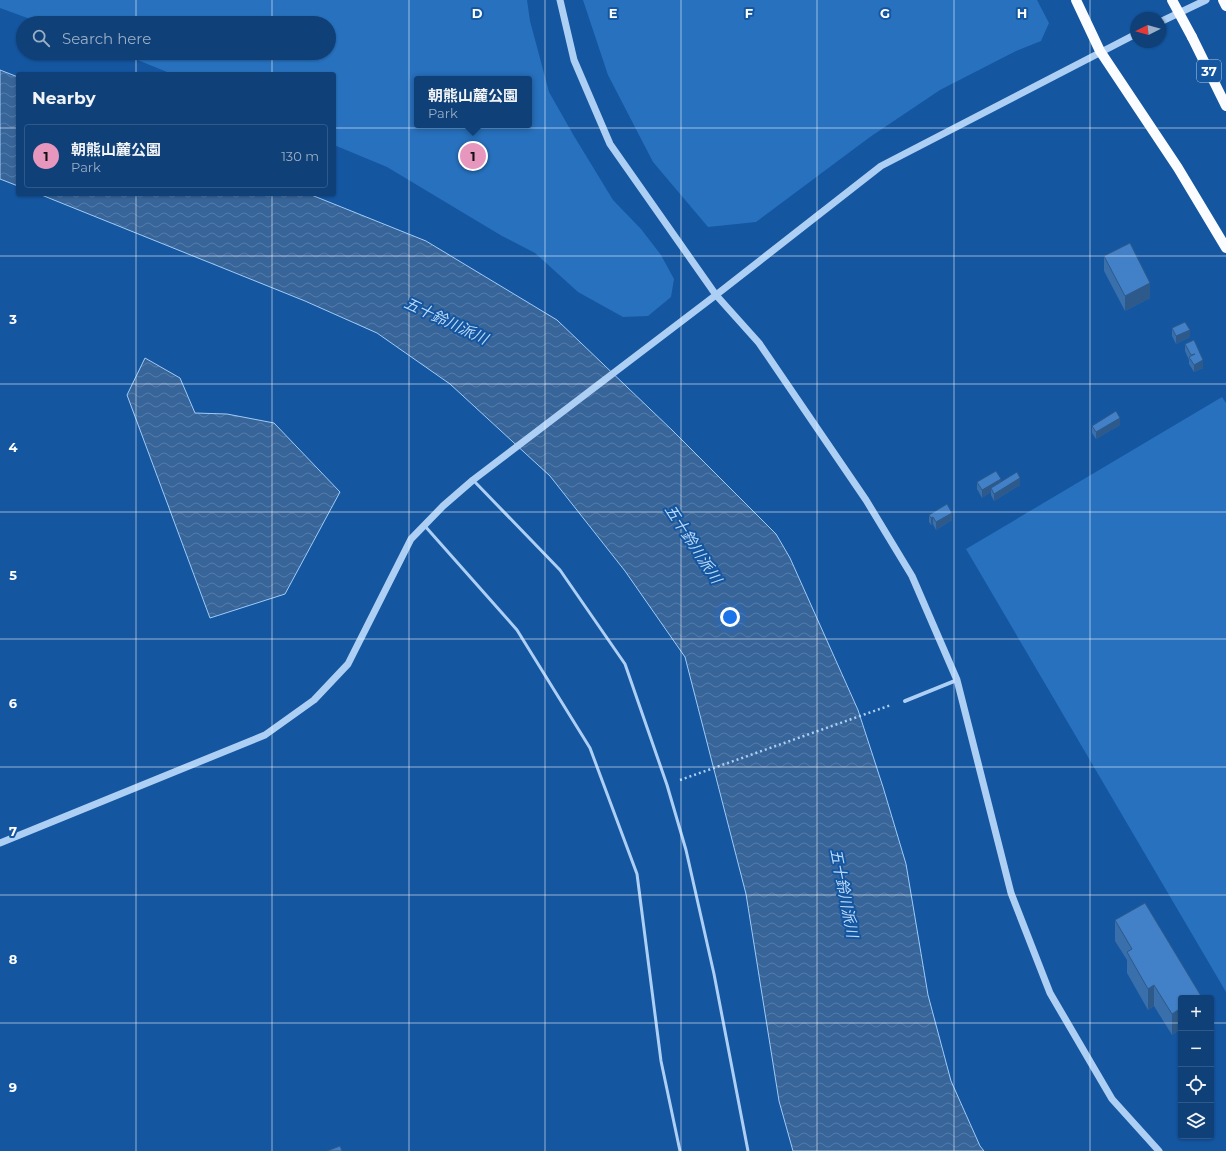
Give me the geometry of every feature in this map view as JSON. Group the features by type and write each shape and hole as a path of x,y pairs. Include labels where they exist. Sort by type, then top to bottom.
{"main road":[{"path":"1076,0 1100,51 1178,168 1226,248"},
{"name":"37","path":"1172,0 1226,106"},
{"path":"1223,0 1226,6"}],"street":[{"path":"560,0 574,60 610,144 716,295 759,343 866,500 912,576 956,680 1010,893 1050,993 1112,1099 1159,1151"},
{"path":"1166,19 1206,0"},
{"path":"0,843 265,735 314,700 348,664 411,539 443,506 473,480 716,295 881,166 1100,51 1130,37"},
{"path":"905,700 956,680"}],"lane":[{"path":"473,480 560,570 625,664 667,785 686,850 713,966 748,1151"},
{"path":"424,525 517,630 590,748 637,874 661,1061 680,1151"}],"path":[{"path":"667,785 905,700"}],"shaded area":[{"path":"0,0 527,0 530,21 549,92 613,200 641,229 661,255 674,279 671,297 648,316 623,317 578,292 535,253 502,236 387,167 336,146 336,72 167,72 137,60 336,60 336,16 22,16 0,8"},
{"path":"583,0 1037,0 1049,23 1041,41 1016,51 940,90 870,137 756,222 708,227 653,162 608,75"},
{"path":"1222,397 1226,403 1226,992 966,549"}],"water":[{"path":"0,70 16,76 16,185 0,179"},
{"name":"五十鈴川派川","path":"44,196 314,196 426,241 557,320 673,431 776,534 790,558 858,710 906,864 928,995 951,1081 980,1146 984,1151 793,1151 779,1101 746,894 685,657 625,571 550,476 450,384 377,333 305,301"},
{"path":"145,358 180,378 195,413 227,414 274,423 340,492 285,594 210,618 127,395"}],"building":[{"path":"1130,243 1150,283 1125,296 1104,256"},
{"path":"1185,322 1190,330 1176,336 1172,328"},
{"path":"1194,340 1203,360 1194,365 1189,357 1195,354 1191,355 1185,344"},
{"path":"1116,411 1120,418 1096,432 1092,426"},
{"path":"996,471 1001,479 982,490 977,482"},
{"path":"1017,472 1020,478 994,494 991,488"},
{"path":"947,504 952,513 936,522 933,517 931,518 929,515"},
{"path":"1145,903 1200,995 1178,995 1178,1010 1172,1014 1154,985 1148,989 1127,952 1132,949 1115,920"},
{"path":"340,1146 342,1151 327,1151"}],"place":[{"name":"朝熊山麓公園","path":"473,156"}]}
